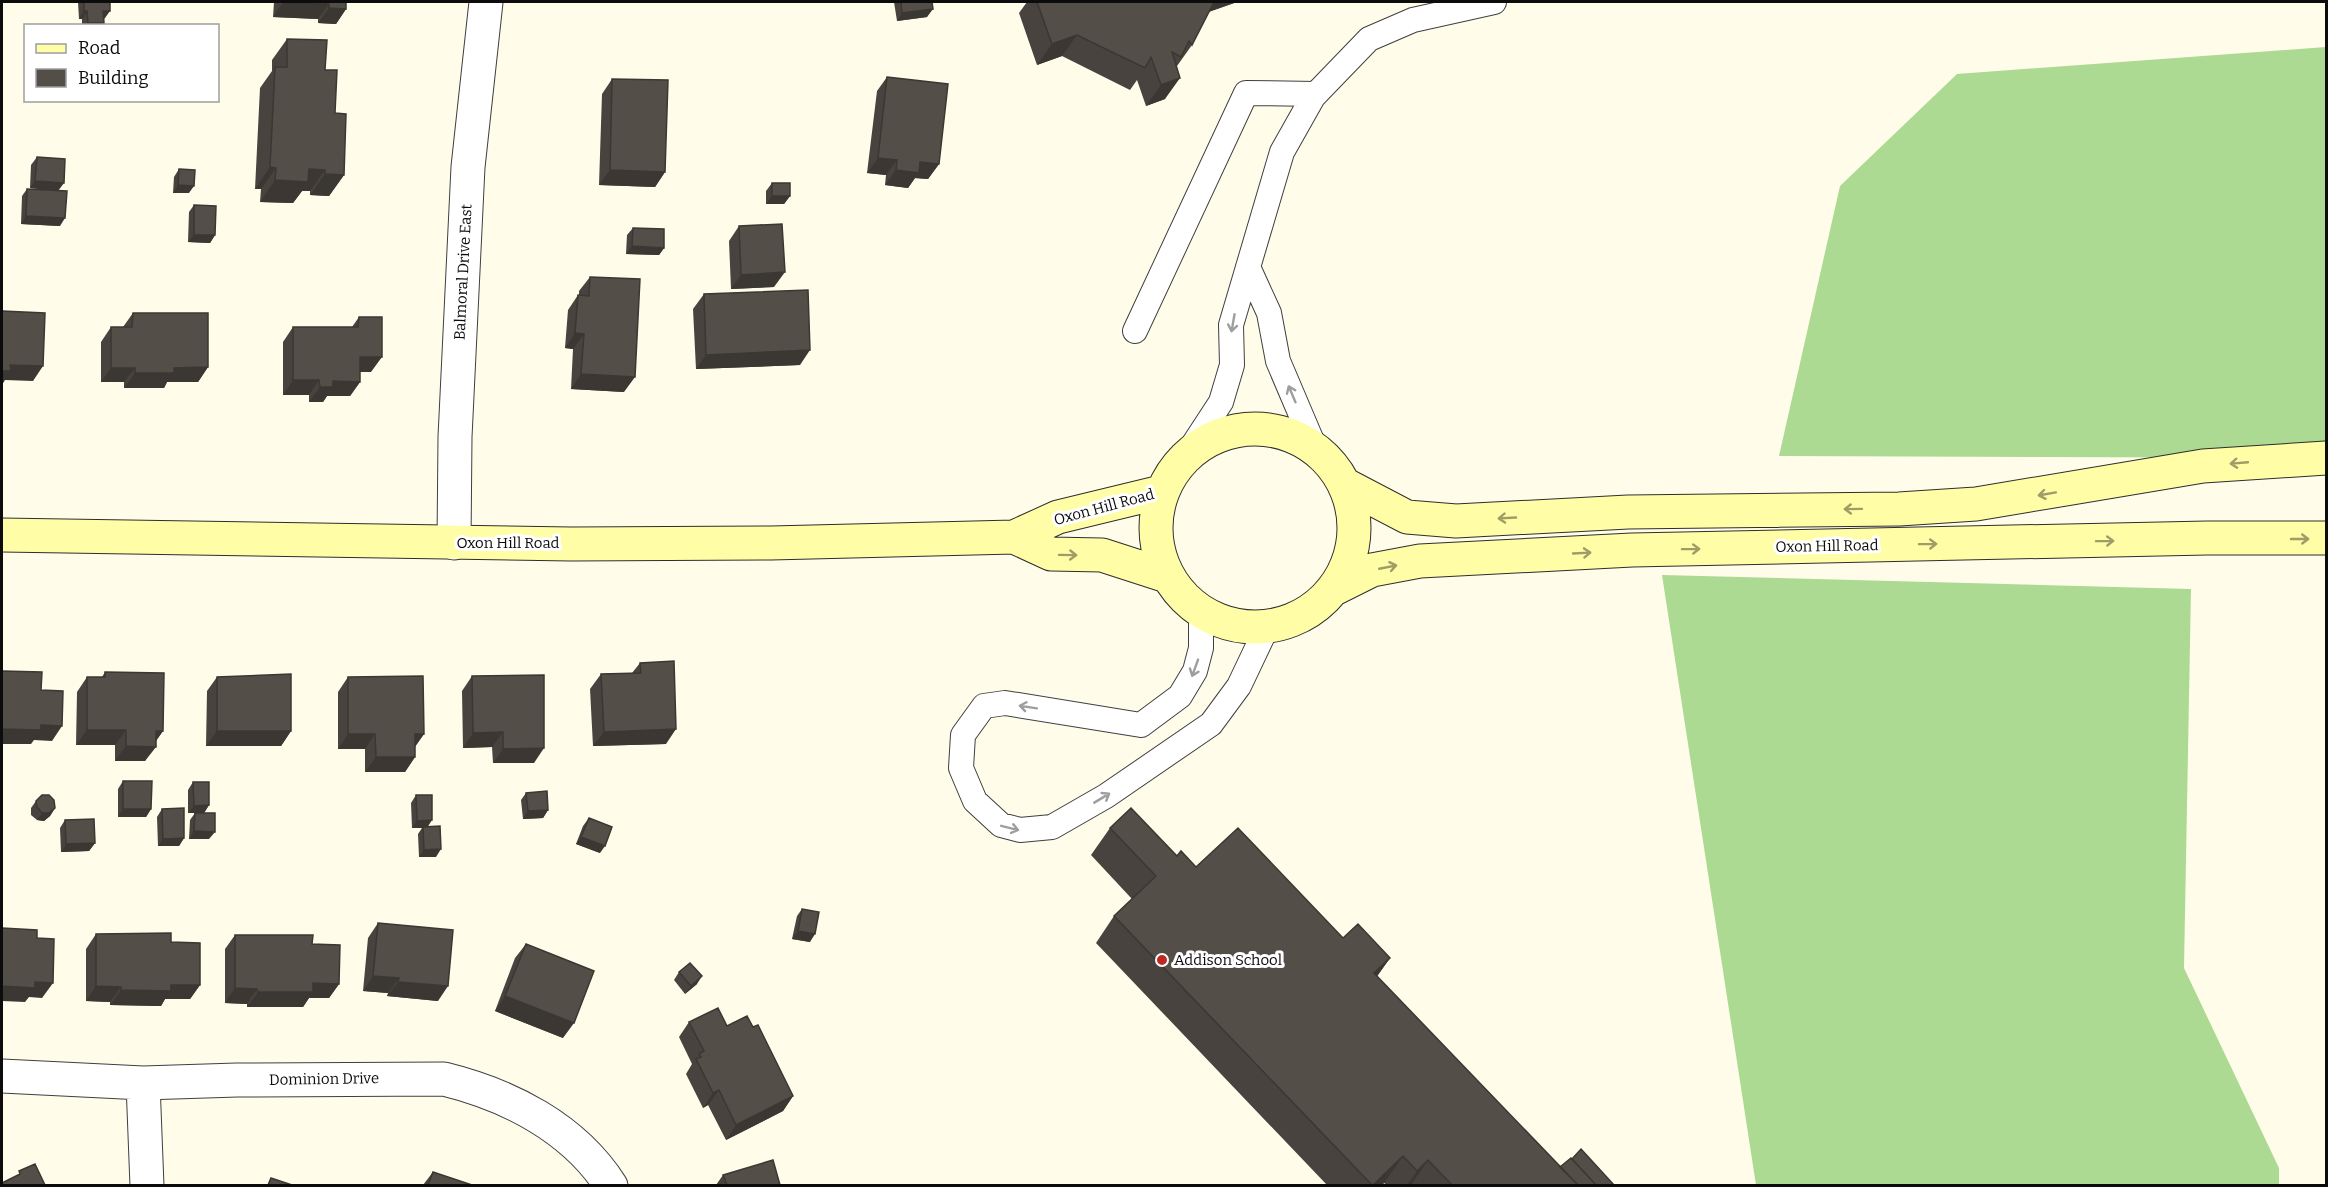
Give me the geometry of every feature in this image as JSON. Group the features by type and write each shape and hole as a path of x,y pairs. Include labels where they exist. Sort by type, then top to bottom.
{"main road":[{"path":"1272,429 1315,448 1344,484 1354,519 1351,556 1334,589 1304,615 1267,627 1228,624 1193,606 1167,576 1155,538 1161,492 1187,454 1227,431 1272,429"},
{"path":"1344,484 1407,517 1456,521 1628,512 1899,509 1976,504 2203,466 2326,458"},
{"name":"Oxon Hill Road","path":"2,535 454,543 771,543 1014,537 1058,517 1161,492"},
{"name":"Oxon Hill Road","path":"1014,537 1051,555 1102,555 1167,576"},
{"name":"Oxon Hill Road","path":"1334,589 1372,570 1420,561 1656,550 2326,538"}],"street":[{"name":"Balmoral Drive East","path":"454,543 455,437 468,167 486,2"},
{"name":"Dominion Drive","path":"2,1076 143,1083 444,1079 475,1087 500,1097 547,1123 570,1139 587,1155 611,1185"},
{"path":"143,1083 147,1185"}],"lane":[{"path":"1187,454 1221,402 1232,365 1231,326 1282,152 1316,94 1369,39 1413,20 1494,2"},
{"path":"1135,331 1246,93 1316,94"},
{"path":"1248,267 1269,313 1278,362 1315,448"},
{"path":"1201,610 1201,648 1195,671 1180,696 1141,725 1005,703 984,706 963,735 961,768 975,801 1001,825 1020,830 1052,827 1106,796 1211,724 1239,686 1267,627"}],"green space":[{"path":"2326,47 2326,458 1779,456 1840,186 1957,74"},
{"path":"1662,575 2191,589 2184,968 2279,1168 2279,1185 1756,1185"}],"building":[{"path":"84,2 110,2 110,11 103,11 104,23 88,23"},
{"path":"283,2 346,2 346,9 329,8 329,4"},
{"path":"901,2 932,2 933,9 902,13"},
{"path":"1037,2 1214,2 1192,45 1189,41 1181,57 1172,52 1180,78 1161,85 1151,57 1145,68 1077,35 1052,44"},
{"path":"287,39 327,40 325,70 337,70 335,113 346,114 344,175 325,174 325,170 309,169 308,182 275,180 276,168 270,167 275,67 287,67"},
{"path":"887,77 948,84 939,164 920,162 919,173 896,170 897,160 878,158"},
{"path":"612,79 668,80 665,172 610,170"},
{"path":"37,157 65,159 64,183 35,181"},
{"path":"179,169 195,170 194,186 178,185"},
{"path":"772,183 790,183 790,196 772,196"},
{"path":"27,189 67,191 65,218 26,216"},
{"path":"194,205 216,206 215,235 194,235"},
{"path":"782,224 785,272 741,275 739,226"},
{"path":"633,228 664,229 664,248 632,246"},
{"path":"590,277 640,279 635,377 581,374 584,334 575,333 578,295 589,296"},
{"path":"808,290 810,350 706,355 704,294"},
{"path":"2,311 45,313 43,366 10,365 11,371 2,371"},
{"path":"133,313 208,313 208,367 174,368 174,373 135,373 135,368 111,368 111,327 132,327"},
{"path":"359,317 382,317 382,357 360,357 360,382 333,381 333,387 320,387 319,380 293,380 293,327 358,327"},
{"path":"674,661 676,729 604,732 601,674 641,673 640,663"},
{"path":"2,671 42,672 41,690 63,691 62,726 41,725 41,730 2,729"},
{"path":"105,672 164,673 163,731 156,731 156,747 126,746 126,730 87,730 87,677 105,677"},
{"path":"291,674 291,731 217,731 217,677"},
{"path":"544,675 544,748 503,749 503,732 473,733 472,676"},
{"path":"423,676 424,734 415,734 415,757 376,757 375,734 348,734 348,677"},
{"path":"123,781 152,781 151,809 123,809"},
{"path":"193,782 209,782 209,805 194,806"},
{"path":"547,791 548,810 528,811 526,793"},
{"path":"42,795 49,795 54,800 55,808 49,813 42,813 37,807 36,801"},
{"path":"416,795 432,795 432,820 417,821"},
{"path":"184,808 184,838 163,839 162,809"},
{"path":"1131,808 1177,856 1181,851 1196,867 1238,828 1343,938 1358,924 1390,958 1374,973 1578,1185 1452,1185 1428,1160 1417,1171 1403,1156 1372,1185 1114,916 1156,876 1110,828"},
{"path":"195,813 215,813 215,832 194,831"},
{"path":"589,818 612,827 605,846 581,837"},
{"path":"94,819 95,843 66,844 65,820"},
{"path":"440,826 441,849 424,850 423,827"},
{"path":"802,909 819,912 815,934 798,931"},
{"path":"378,923 453,930 448,986 398,982 399,978 373,976"},
{"path":"2,928 37,930 37,938 54,939 53,983 35,982 35,988 2,986"},
{"path":"171,933 171,942 200,943 200,985 171,985 171,991 121,990 121,987 96,986 96,934"},
{"path":"235,935 313,935 312,944 340,945 339,984 313,983 313,992 258,992 257,989 235,988"},
{"path":"526,944 594,971 574,1023 505,996"},
{"path":"690,963 702,976 691,986 679,972"},
{"path":"718,1008 727,1026 747,1016 753,1027 758,1025 793,1096 736,1125 719,1090 713,1093 696,1059 701,1057 699,1054 704,1051 689,1022"},
{"path":"1581,1149 1614,1185 1596,1185 1572,1159"},
{"path":"1571,1158 1596,1185 1578,1185 1560,1167"},
{"path":"773,1160 780,1185 727,1185 723,1175"},
{"path":"35,1164 45,1185 2,1185 20,1174 19,1171"},
{"path":"433,1172 472,1185 428,1185"},
{"path":"271,1178 292,1185 268,1185"}],"place":[{"name":"Addison School","path":"1162,960"}]}
